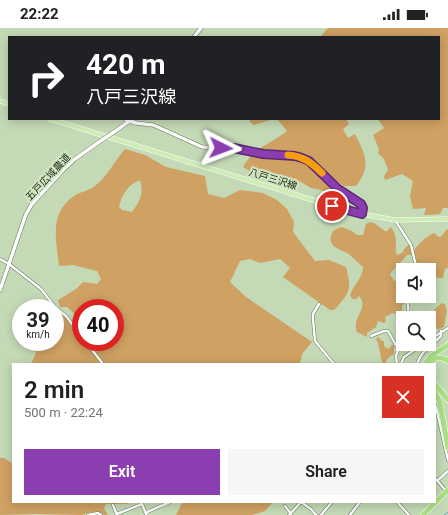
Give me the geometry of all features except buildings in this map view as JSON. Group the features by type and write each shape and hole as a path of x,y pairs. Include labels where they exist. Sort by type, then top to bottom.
{"highway":[{"path":"426,363 431,356 448,345"},
{"path":"430,363 437,358 442,358 448,361"},
{"path":"436,385 448,400"},
{"path":"436,394 441,406 448,448"},
{"path":"436,501 447,490"},
{"path":"423,515 435,503"}],"main road":[{"name":"八戸三沢線","path":"53,120 362,214 395,220 448,219"}],"street":[{"path":"195,36 201,28"},
{"path":"131,120 160,128 202,147 234,148 263,154 295,156 302,158 313,165 338,189 361,204 363,208 362,214"},
{"name":"五戸広域農道","path":"0,290 26,214 32,204 69,163 131,120"},
{"path":"395,220 411,245 415,263"},
{"path":"0,259 9,264 41,289 55,307 66,316 72,324"},
{"path":"319,304 313,319 315,341 333,363"},
{"path":"436,335 448,328"},
{"path":"371,336 388,331 396,346"},
{"path":"417,363 426,349 441,336 441,331"},
{"path":"93,351 102,363"},
{"path":"397,363 396,356 398,351"},
{"path":"401,363 404,357 413,351"},
{"path":"436,407 448,460"},
{"path":"447,490 437,481 448,471"},
{"path":"113,505 117,514 142,504 146,515 147,512 168,503"},
{"path":"285,506 290,514 300,503"},
{"path":"302,503 316,515"},
{"path":"321,515 331,503"},
{"path":"350,515 359,503"},
{"path":"398,503 409,515"},
{"path":"88,515 98,513 101,515"}],"shaded area":[{"path":"328,28 448,28 448,208 443,208 440,214 424,215 426,208 413,209 410,196 413,181 402,174 385,180 384,176 388,170 384,159 378,153 379,149 373,135 384,128 379,120 440,120 440,36 321,36"},
{"path":"250,120 270,120 254,125 250,122"},
{"path":"278,120 347,120 349,124 343,129 348,138 355,134 362,148 365,160 364,172 356,186 344,186 330,177 329,192 311,188 301,182 280,177 271,178 256,175 243,167 252,155 287,131"},
{"path":"125,149 145,155 166,167 205,176 208,194 224,198 240,190 263,193 277,200 287,209 294,222 293,232 315,261 329,260 346,267 349,281 348,291 334,310 330,310 283,277 290,268 280,259 260,263 250,259 240,261 230,282 246,297 312,342 302,354 300,363 31,363 36,353 35,351 64,351 64,316 72,322 72,351 124,351 124,299 72,299 72,312 67,307 64,307 64,299 60,299 76,289 83,282 97,284 101,279 97,271 73,265 59,266 56,236 57,218 66,203 74,196 91,189 100,182","holes":["140,180 142,189 137,204 132,212 122,210 119,207 124,194 132,184"]},
{"path":"370,222 374,223 385,231 391,227 394,231 396,239 397,255 402,253 408,245 410,245 413,255 407,255 400,263 396,263 396,267 390,274 394,281 396,280 396,303 405,303 402,305 402,311 396,311 396,314 393,313 385,317 386,321 384,323 378,321 376,327 367,333 367,337 357,332 356,327 356,322 362,309 362,300 359,296 356,299 352,299 350,295 360,278 363,267 349,254 334,246 331,240 334,231 342,227 357,235 363,235 366,224"},
{"path":"448,229 448,268 445,269 443,278 436,278 436,263 417,263 414,250 423,240 434,233 439,237 442,236"},
{"path":"442,303 445,304 447,311 444,327 439,329 436,329 436,311 433,311"},
{"path":"378,337 384,341 384,346 388,349 391,345 394,345 394,354 387,359 386,363 382,362 376,339"},
{"path":"0,458 4,458 12,463 12,503 130,503 106,504 104,508 108,515 93,512 82,515 0,515"},
{"path":"183,503 272,503 265,511 252,515 176,515"}],"waterway":[{"path":"348,515 357,503"},
{"path":"444,515 448,512"}],"slow traffic":[{"path":"288,155 309,161 322,173"}],"route":[{"path":"221,148 243,149 263,154 276,154 302,158 309,161 338,189 361,204 363,208 362,214 332,206"}]}
